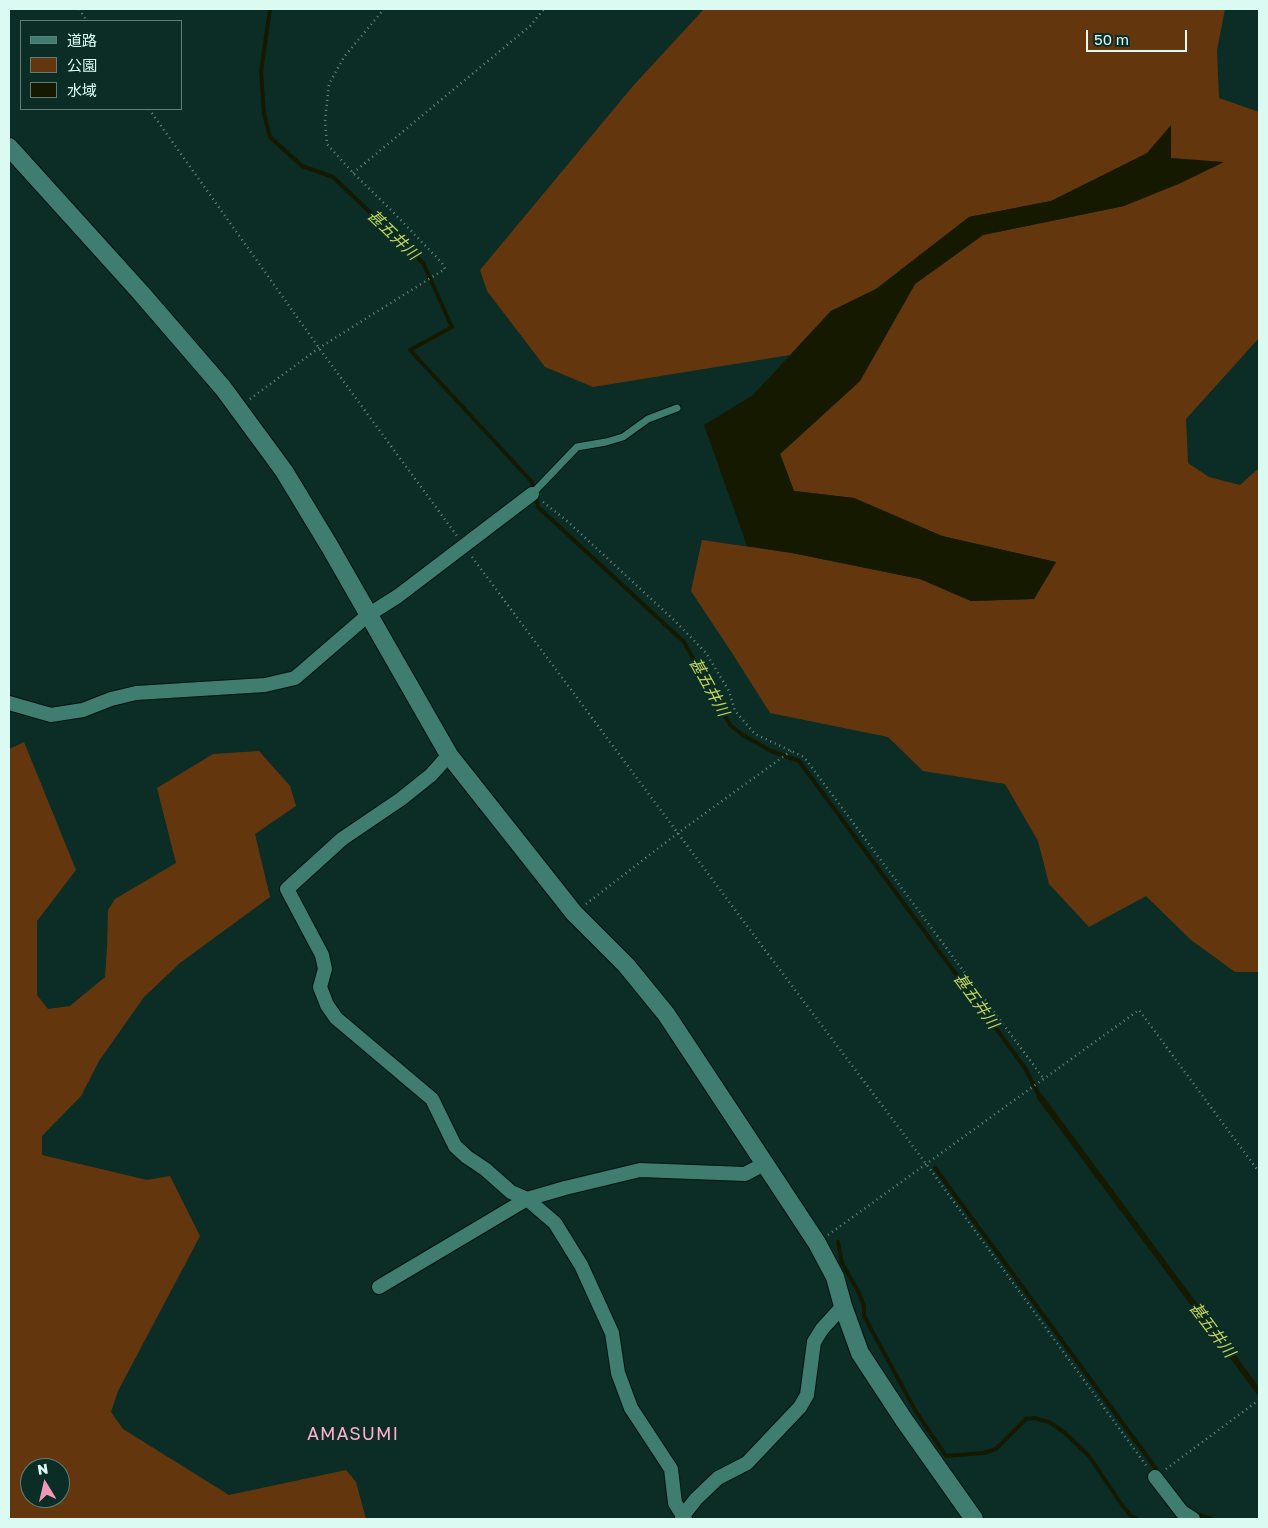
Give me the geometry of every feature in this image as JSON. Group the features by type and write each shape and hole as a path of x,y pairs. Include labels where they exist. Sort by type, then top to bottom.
{"street":[{"path":"9,147 141,293 238,407 284,471 449,755 574,913 626,965 666,1014 817,1243 835,1277 860,1353 904,1420 974,1519"},
{"path":"9,703 51,715 83,710 111,699 136,693 265,685 295,678 368,615 398,596 532,494"},
{"path":"449,755 431,775 401,799 342,839 286,889 322,955 325,969 320,987 327,1005 336,1018 432,1099 455,1146 511,1192 527,1199 555,1223 581,1265 612,1333 618,1373 631,1408 670,1469 675,1502 684,1518 696,1499 718,1478 747,1463 800,1407 807,1395 814,1342 822,1329 843,1306"},
{"path":"379,1287 527,1199 640,1170 745,1174 764,1164"},
{"path":"1155,1477 1182,1512 1193,1519"}],"lane":[{"path":"532,494 577,447 623,437 648,419 677,408"}],"path":[{"path":"79,9 86,20"},
{"path":"238,407 319,348 445,269 327,144 325,121 329,84 344,57 384,9"},
{"path":"353,173 530,26 544,9"},
{"path":"150,110 319,348 464,546 927,1165 1155,1477 1259,1400"},
{"path":"532,494 566,520 675,621 706,653 729,691 735,711 755,734 804,756 1044,1079"},
{"path":"574,913 678,833 791,751"},
{"path":"817,1243 1139,1010 1259,1172"}],"green space":[{"path":"704,9 1225,9 1217,50 1219,98 1259,112 1259,338 1186,419 1188,463 1209,477 1240,485 1259,468 1259,972 1235,972 1191,940 1146,896 1089,927 1049,884 1038,841 1005,784 923,771 888,737 770,713 691,591 702,540 792,553 920,579 971,601 1034,599 1056,562 942,536 854,498 794,491 780,454 860,381 915,284 983,235 1124,206 1171,158 1171,126 1148,153 1051,201 969,217 876,289 831,311 790,355 593,387 545,367 487,291 480,270 633,86"},
{"path":"24,742 76,870 37,921 37,995 48,1009 70,1006 105,977 108,910 115,899 176,863 157,788 213,754 259,751 290,786 296,806 255,834 270,897 180,963 144,997 99,1061 81,1096 42,1136 42,1155 147,1180 170,1176 200,1236 118,1391 111,1412 123,1429 229,1495 346,1470 356,1482 366,1519 9,1519 9,749"}],"water":[{"path":"1171,125 1171,158 1224,162 1181,183 1124,206 983,235 915,284 860,381 780,454 794,491 854,498 942,536 1056,562 1034,599 971,601 920,579 792,553 747,546 704,425 753,395 831,311 876,289 969,217 1051,201 1147,153"},
{"path":"1041,1093 1259,1387 1259,1397 1036,1097"}],"waterway":[{"name":"甚五井川","path":"270,9 261,71 264,114 270,137 302,166 333,177 423,263 452,327 410,350 532,482 538,507 684,642 730,725 771,751 799,761 1025,1068 1041,1099"},
{"path":"935,1168 1157,1470"},
{"path":"838,1242 842,1263 864,1306 864,1316 915,1410 946,1456 984,1453 996,1449 1026,1419 1034,1418 1049,1422 1065,1433 1089,1456 1122,1505 1130,1515 1137,1519"},
{"path":"1196,1514 1212,1519"}],"district":[{"name":"AMASUMI","path":"353,1434"}]}
